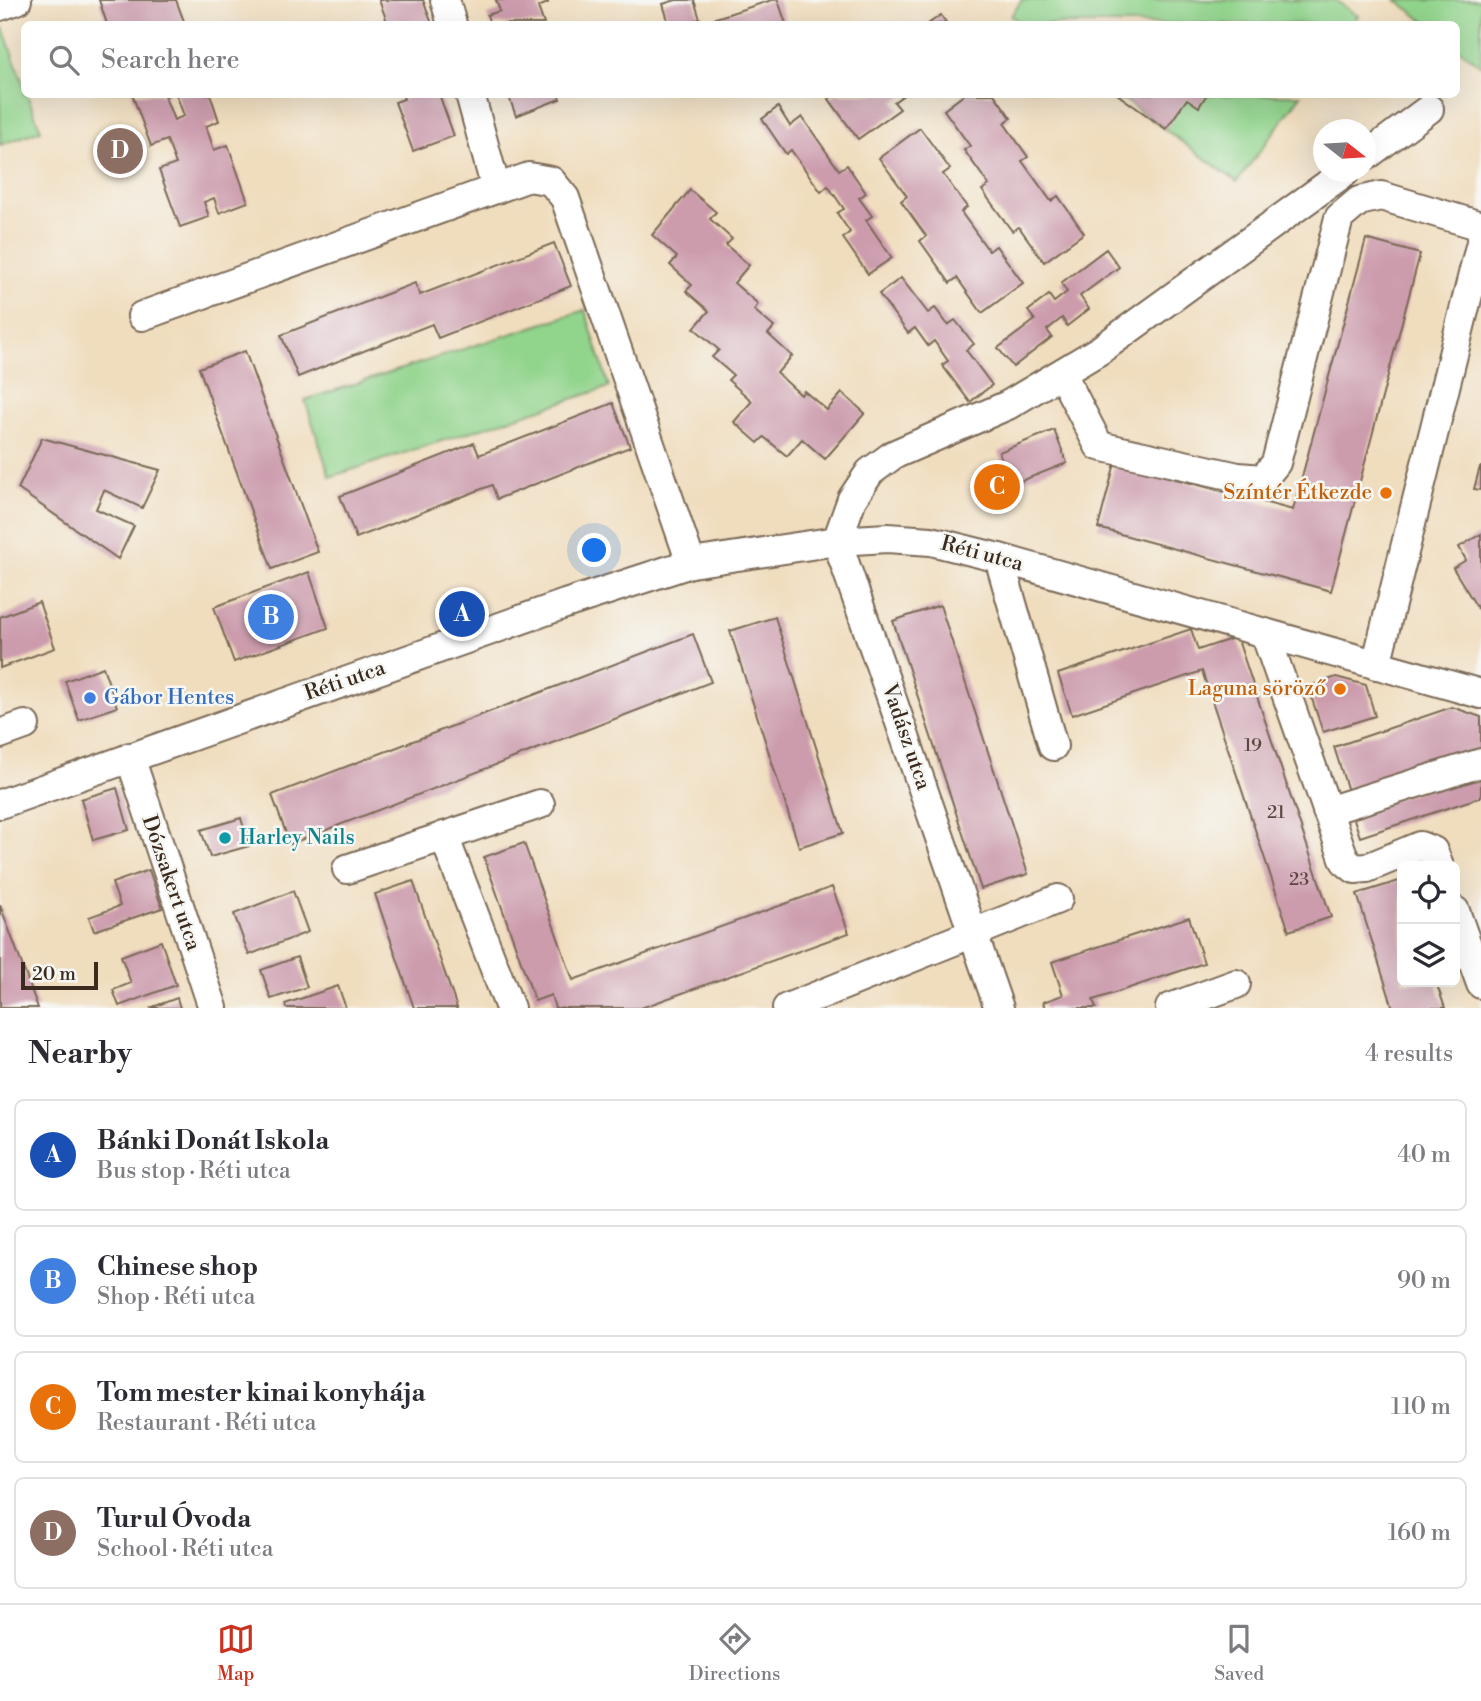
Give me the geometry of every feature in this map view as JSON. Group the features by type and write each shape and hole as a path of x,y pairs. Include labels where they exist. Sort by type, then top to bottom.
{"street":[{"path":"0,6 17,0"},
{"path":"445,0 451,21"},
{"path":"471,98 496,189"},
{"path":"1376,149 1429,109"},
{"path":"142,316 529,177 551,181 565,198 691,563"},
{"path":"837,541 852,499 870,472 893,455 1008,405 1062,374 1100,350 1331,182"},
{"path":"1062,374 1100,446 1238,477 1263,479 1276,463 1339,218 1359,201 1381,196 1481,226"},
{"path":"1376,665 1481,242"},
{"name":"Réti utca","path":"0,804 565,604 691,563 837,541 887,538 931,541 1481,694"},
{"name":"Vadász utca","path":"837,541 999,1008"},
{"path":"999,558 1053,746"},
{"path":"1265,633 1345,862 1355,869 1367,868 1420,846 1433,851 1437,861"},
{"name":"Dózsakert utca","path":"130,757 213,1008"},
{"path":"1327,811 1481,763"},
{"path":"347,869 540,804"},
{"path":"444,836 510,1008"},
{"path":"787,1008 1058,899"},
{"path":"1460,924 1481,984"},
{"path":"1170,1008 1236,984"}],"green space":[{"path":"1022,0 1335,0 1358,16 1354,21 1018,21 1011,16"},
{"path":"1396,0 1481,0 1481,66 1460,49 1460,21 1424,21"},
{"path":"3,28 21,78 21,98 28,98 41,130 0,145 0,29"},
{"path":"1122,98 1299,98 1237,182"},
{"path":"585,310 609,387 330,477 305,400"}],"building":[{"path":"99,0 176,0 184,21 106,21"},
{"path":"379,0 423,0 431,21 387,21"},
{"path":"496,0 547,0 548,3 538,7 543,21 489,21 487,15 500,11"},
{"path":"676,0 694,0 700,19 668,21 663,4"},
{"path":"778,0 785,21 706,21"},
{"path":"941,15 945,21 932,21"},
{"path":"133,98 165,98 174,120 184,116 177,98 211,98 219,121 206,126 214,150 228,145 248,202 219,213 214,198 204,202 209,217 180,227 159,170 176,164 167,140 151,146"},
{"path":"440,98 454,136 413,151 395,102 404,99"},
{"path":"509,98 560,99 516,116"},
{"path":"900,98 894,102 900,109 858,139 829,99"},
{"path":"960,98 997,98 1011,118 1004,123 1028,157 1022,161 1051,201 1058,196 1084,233 1044,262 1019,227 1012,231 982,190 989,185 964,150 970,146 944,110"},
{"path":"1123,98 1205,98 1199,107 1187,99 1166,129"},
{"path":"778,107 790,126 802,117 839,170 847,165 866,193 859,198 872,216 866,220 892,258 868,274 843,238 850,232 837,213 844,209 828,186 821,192 791,150 786,154 762,119"},
{"path":"920,128 950,169 943,174 967,207 961,212 989,251 996,246 1023,283 982,313 957,278 950,283 920,241 926,236 901,201 907,196 879,158"},
{"path":"690,190 716,212 710,219 732,239 726,245 749,265 734,283 758,304 754,310 774,327 768,334 792,356 777,373 801,395 804,391 827,410 842,393 865,413 825,459 802,439 787,456 764,437 758,443 734,422 752,401 728,380 733,375 712,357 719,350 694,328 709,311 686,291 692,285 670,265 677,257 652,235"},
{"path":"1366,239 1420,254 1331,591 1098,528 1115,463 1293,510"},
{"path":"554,243 571,286 438,338 432,324 298,377 281,335 415,283 420,295"},
{"path":"1106,249 1119,267 1080,296 1089,309 1067,326 1062,318 1047,330 1052,337 1013,367 998,348 1035,320 1028,311 1049,295 1054,302 1067,292 1061,283"},
{"path":"901,278 928,313 935,308 948,325 955,320 974,344 966,350 992,385 970,402 942,365 948,361 934,341 928,346 915,328 908,333 879,294"},
{"path":"245,351 318,552 272,569 199,368"},
{"path":"613,403 630,447 497,499 492,485 356,538 340,496 474,443 479,455"},
{"path":"1054,430 1067,463 1011,485 999,452"},
{"path":"42,438 160,470 142,508 104,490 96,509 134,526 118,559 18,489"},
{"path":"1481,467 1481,490 1474,489"},
{"path":"1481,534 1481,608 1478,609 1453,568 1466,560 1459,547"},
{"path":"309,572 328,628 234,662 214,607"},
{"path":"39,602 55,648 0,668 0,617"},
{"path":"940,605 1028,874 981,889 893,621"},
{"path":"775,617 843,833 799,847 730,631"},
{"path":"1191,629 1198,650 1237,637 1331,917 1289,931 1202,671 1072,715 1058,674"},
{"path":"693,634 711,682 290,844 272,795"},
{"path":"103,667 117,707 79,720 65,681"},
{"path":"1336,677 1366,685 1375,716 1323,732 1308,687"},
{"path":"1452,707 1481,717 1481,750 1348,791 1334,747"},
{"path":"1481,771 1481,797 1360,837 1352,813"},
{"path":"117,788 129,830 93,840 81,799"},
{"name":"Harley Nails","path":"241,818 249,846 210,857 201,830"},
{"path":"524,843 573,980 832,887 849,933 641,1008 555,1008 551,995 535,1001 484,857"},
{"path":"149,870 162,908 94,931 89,917 120,906 112,883"},
{"path":"413,881 457,1008 414,1008 375,894"},
{"path":"1397,882 1397,987 1438,987 1445,1008 1393,1008 1357,894"},
{"path":"293,891 308,932 249,955 234,914"},
{"path":"0,905 38,1008 0,1008"},
{"path":"1189,917 1204,963 1093,1000 1096,1008 1045,1008 1043,1002 1063,995 1052,962"},
{"path":"161,941 176,985 119,1006 113,990 131,983 121,956"},
{"path":"297,957 307,987 271,999 261,970"},
{"path":"338,986 346,1008 286,1008 285,1004"},
{"path":"177,998 180,1008 150,1008"}],"place":[{"name":"Turul Óvoda","path":"120,151"},
{"name":"Tom mester kinai konyhája","path":"997,487"},
{"name":"Színtér Étkezde","path":"1386,493"},
{"name":"Bánki Donát Iskola","path":"462,614"},
{"name":"Chinese shop","path":"271,617"},
{"name":"Laguna söröző","path":"1340,689"},
{"name":"Gábor Hentes","path":"90,698"},
{"name":"Harley Nails","path":"225,838"}]}
